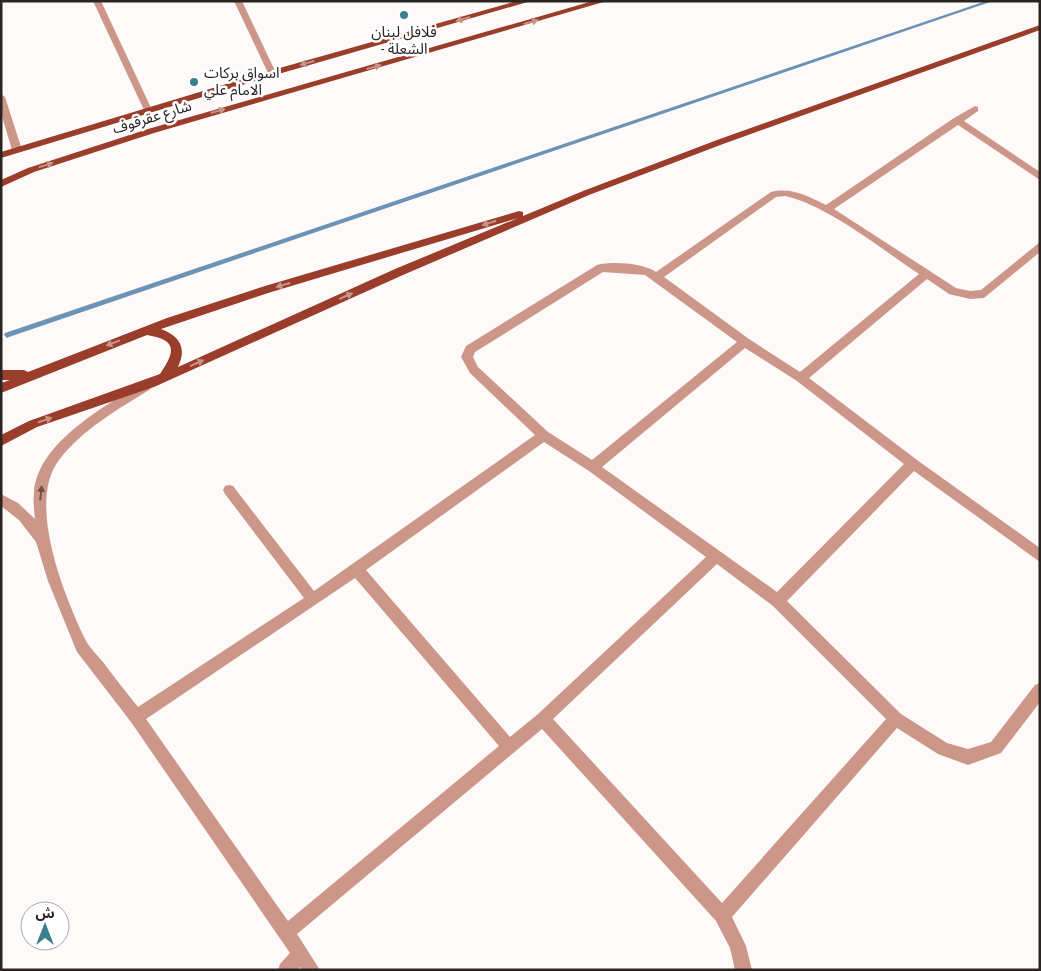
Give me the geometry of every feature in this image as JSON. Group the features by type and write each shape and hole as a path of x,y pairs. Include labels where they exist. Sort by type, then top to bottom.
{"main road":[{"name":"شارع عقرقوف","path":"1,155 272,73 527,1"},
{"name":"شارع عقرقوف","path":"1,184 31,170 171,125 603,1"},
{"path":"1,440 33,424 150,384 399,272 586,193 720,142 1040,27"},
{"path":"192,97 188,103 189,109 201,116"},
{"path":"161,106 176,112 176,119 171,125"},
{"path":"1,388 144,331 265,290 586,193"},
{"path":"144,331 168,335 176,342 178,352 176,363 165,375 150,384"},
{"path":"1,375 17,375 42,371"}],"street":[{"path":"97,1 148,110"},
{"path":"240,2 272,73"},
{"path":"1,96 17,150"},
{"path":"827,209 975,109"},
{"path":"957,120 1040,177"},
{"path":"656,277 774,194 786,193 800,196 827,209 953,291 970,295 984,294 1040,246"},
{"path":"1039,554 913,464 802,378 745,342 656,277 638,270 601,268 470,350 467,358 474,370 544,436 593,467 778,601 896,719 943,749 968,757 996,748 1040,690"},
{"path":"802,378 926,274"},
{"path":"593,467 745,342"},
{"path":"42,541 40,491 46,472 55,456 93,419 150,384"},
{"path":"136,717 313,600 544,436"},
{"path":"778,601 913,464"},
{"path":"229,490 313,600"},
{"path":"1,499 16,507 29,521 42,541 55,581 82,647 136,717 312,970"},
{"path":"286,933 543,719 715,557"},
{"path":"356,569 510,747"},
{"path":"543,719 722,915 738,946 744,970"},
{"path":"722,915 896,719"},
{"path":"286,970 301,954"}],"waterway":[{"path":"7,335 991,1"}],"place":[{"name":"فلافل لبنان - الشعلة","path":"404,15"},
{"name":"اسواق بركات الامام علي","path":"194,82"}]}
